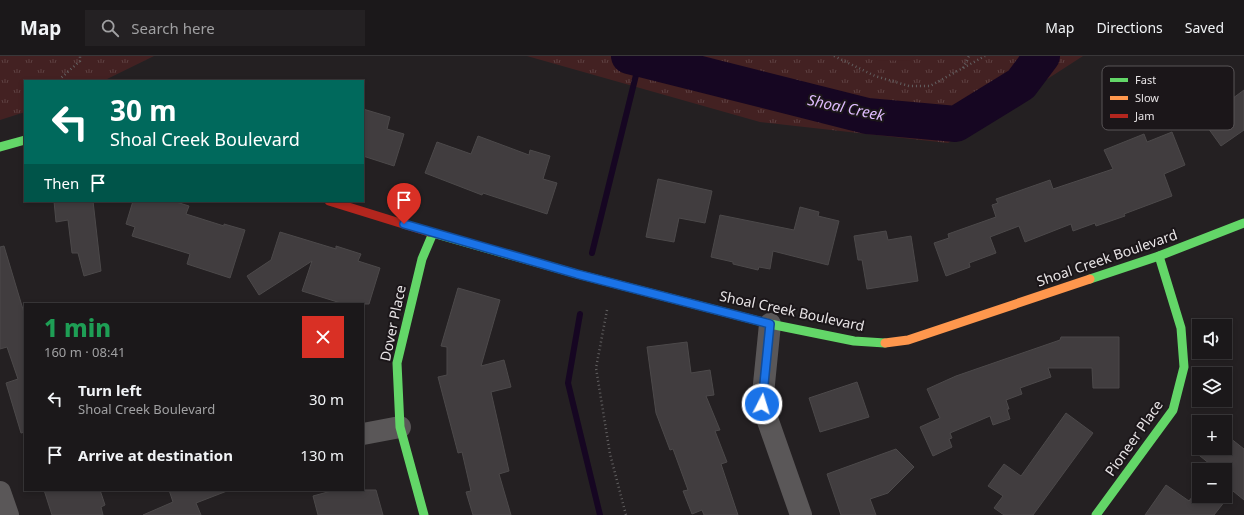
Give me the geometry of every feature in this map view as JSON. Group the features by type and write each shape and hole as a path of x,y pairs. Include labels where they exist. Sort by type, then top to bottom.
{"street":[{"path":"0,147 24,140"},
{"name":"Shoal Creek Boulevard","path":"332,202 433,233 577,274 770,324 854,341 881,343 908,340 1160,256 1244,223"},
{"name":"Dover Place","path":"424,515 400,427 397,363 422,259 433,233"},
{"name":"Pioneer Place","path":"1096,515 1173,410 1184,367 1181,328 1160,256"},
{"path":"770,324 762,404 801,515"},
{"path":"364,434 400,427"},
{"path":"0,492 8,515"}],"path":[{"path":"61,79 80,61 80,56"},
{"path":"834,56 875,76 909,86 930,86 985,56"},
{"path":"962,69 969,56"},
{"path":"607,310 596,368 610,454 626,515"}],"green space":[{"path":"0,56 154,56 105,80 24,80 24,112 0,120"},
{"path":"527,56 1083,56 948,143 760,122"},
{"path":"874,56 915,56 910,61 877,60"}],"building":[{"path":"1244,90 1244,130 1221,146 1209,130 1234,130 1234,97"},
{"path":"364,109 390,117 387,129 404,134 394,166 364,156"},
{"path":"1172,132 1185,165 1164,174 1172,196 1124,214 1125,216 1096,226 1095,223 1073,231 1071,224 1025,242 1019,226 990,237 996,253 969,263 970,267 946,276 934,243 949,238 948,234 996,217 992,205 998,203 996,199 1050,180 1053,189 1113,169 1104,150 1144,134 1147,142"},
{"path":"478,136 529,155 530,150 550,156 543,179 557,183 547,214 483,193 482,195 425,173 437,142 471,154"},
{"path":"658,179 712,191 705,223 679,218 674,242 646,237"},
{"path":"54,202 93,202 101,271 84,276 78,253 72,253 68,220 56,222"},
{"path":"133,202 176,202 189,206 186,214 224,226 224,224 245,230 230,278 187,264 190,254 132,236 135,227 126,224"},
{"path":"800,207 819,212 818,216 839,221 828,265 773,251 770,269 759,267 758,270 711,257 720,215 794,230"},
{"path":"886,231 888,240 911,236 918,281 867,289 862,260 858,260 854,236"},
{"path":"280,232 336,249 336,246 361,254 358,261 380,268 369,304 341,303 302,291 312,261 259,295 247,276 271,260"},
{"path":"4,246 24,313 24,432 21,433 6,383 18,379 7,347 0,349 0,247"},
{"path":"458,288 500,300 481,366 504,360 511,387 491,392 509,471 499,474 511,515 473,515 466,492 471,491 462,452 458,453 438,377 447,375 447,347 441,346"},
{"path":"1061,337 1119,337 1119,388 1093,388 1092,368 1048,368 1051,377 1020,388 1022,394 1006,400 1010,419 993,425 990,416 950,433 952,438 949,439 952,447 933,456 920,427 940,418 927,389 956,376 1060,340"},
{"path":"687,342 691,373 710,370 714,395 706,396 720,430 715,431 727,462 721,464 738,515 704,515 702,510 692,514 683,491 688,490 673,449 670,450 656,413 647,347"},
{"path":"857,382 869,417 820,432 809,398"},
{"path":"1066,413 1093,433 1033,515 1004,515 994,508 1003,496 988,486 1004,464 1021,476"},
{"path":"1232,440 1244,449 1244,500 1233,491 1232,492 1232,463 1209,463 1199,455 1232,455"},
{"path":"896,449 914,467 888,493 870,499 876,515 841,515 827,474"},
{"path":"1166,485 1189,501 1192,497 1192,503 1224,503 1214,515 1145,515"},
{"path":"376,490 383,515 318,515 313,496 331,491"},
{"path":"44,491 100,491 105,505 101,507 103,515 52,515"},
{"path":"169,491 227,491 196,503 201,515 143,515 173,502"}],"waterway":[{"name":"Shoal Creek","path":"629,56 867,116 956,124 1021,84 1042,56"},
{"path":"592,253 640,59"},
{"path":"580,314 568,383 600,515"}],"traffic: fast":[{"path":"0,147 24,140"},
{"path":"1090,279 1159,256 1244,223"},
{"path":"429,232 577,274 770,324 854,341 885,343"},
{"path":"424,515 400,427 397,363 422,259 433,233"},
{"path":"1096,515 1173,410 1184,367 1181,328 1159,256"}],"traffic: slow":[{"path":"885,343 908,340 1090,279"}],"traffic: jam":[{"path":"332,202 429,232"}],"route":[{"path":"404,224 577,274 770,324 762,404"}]}
